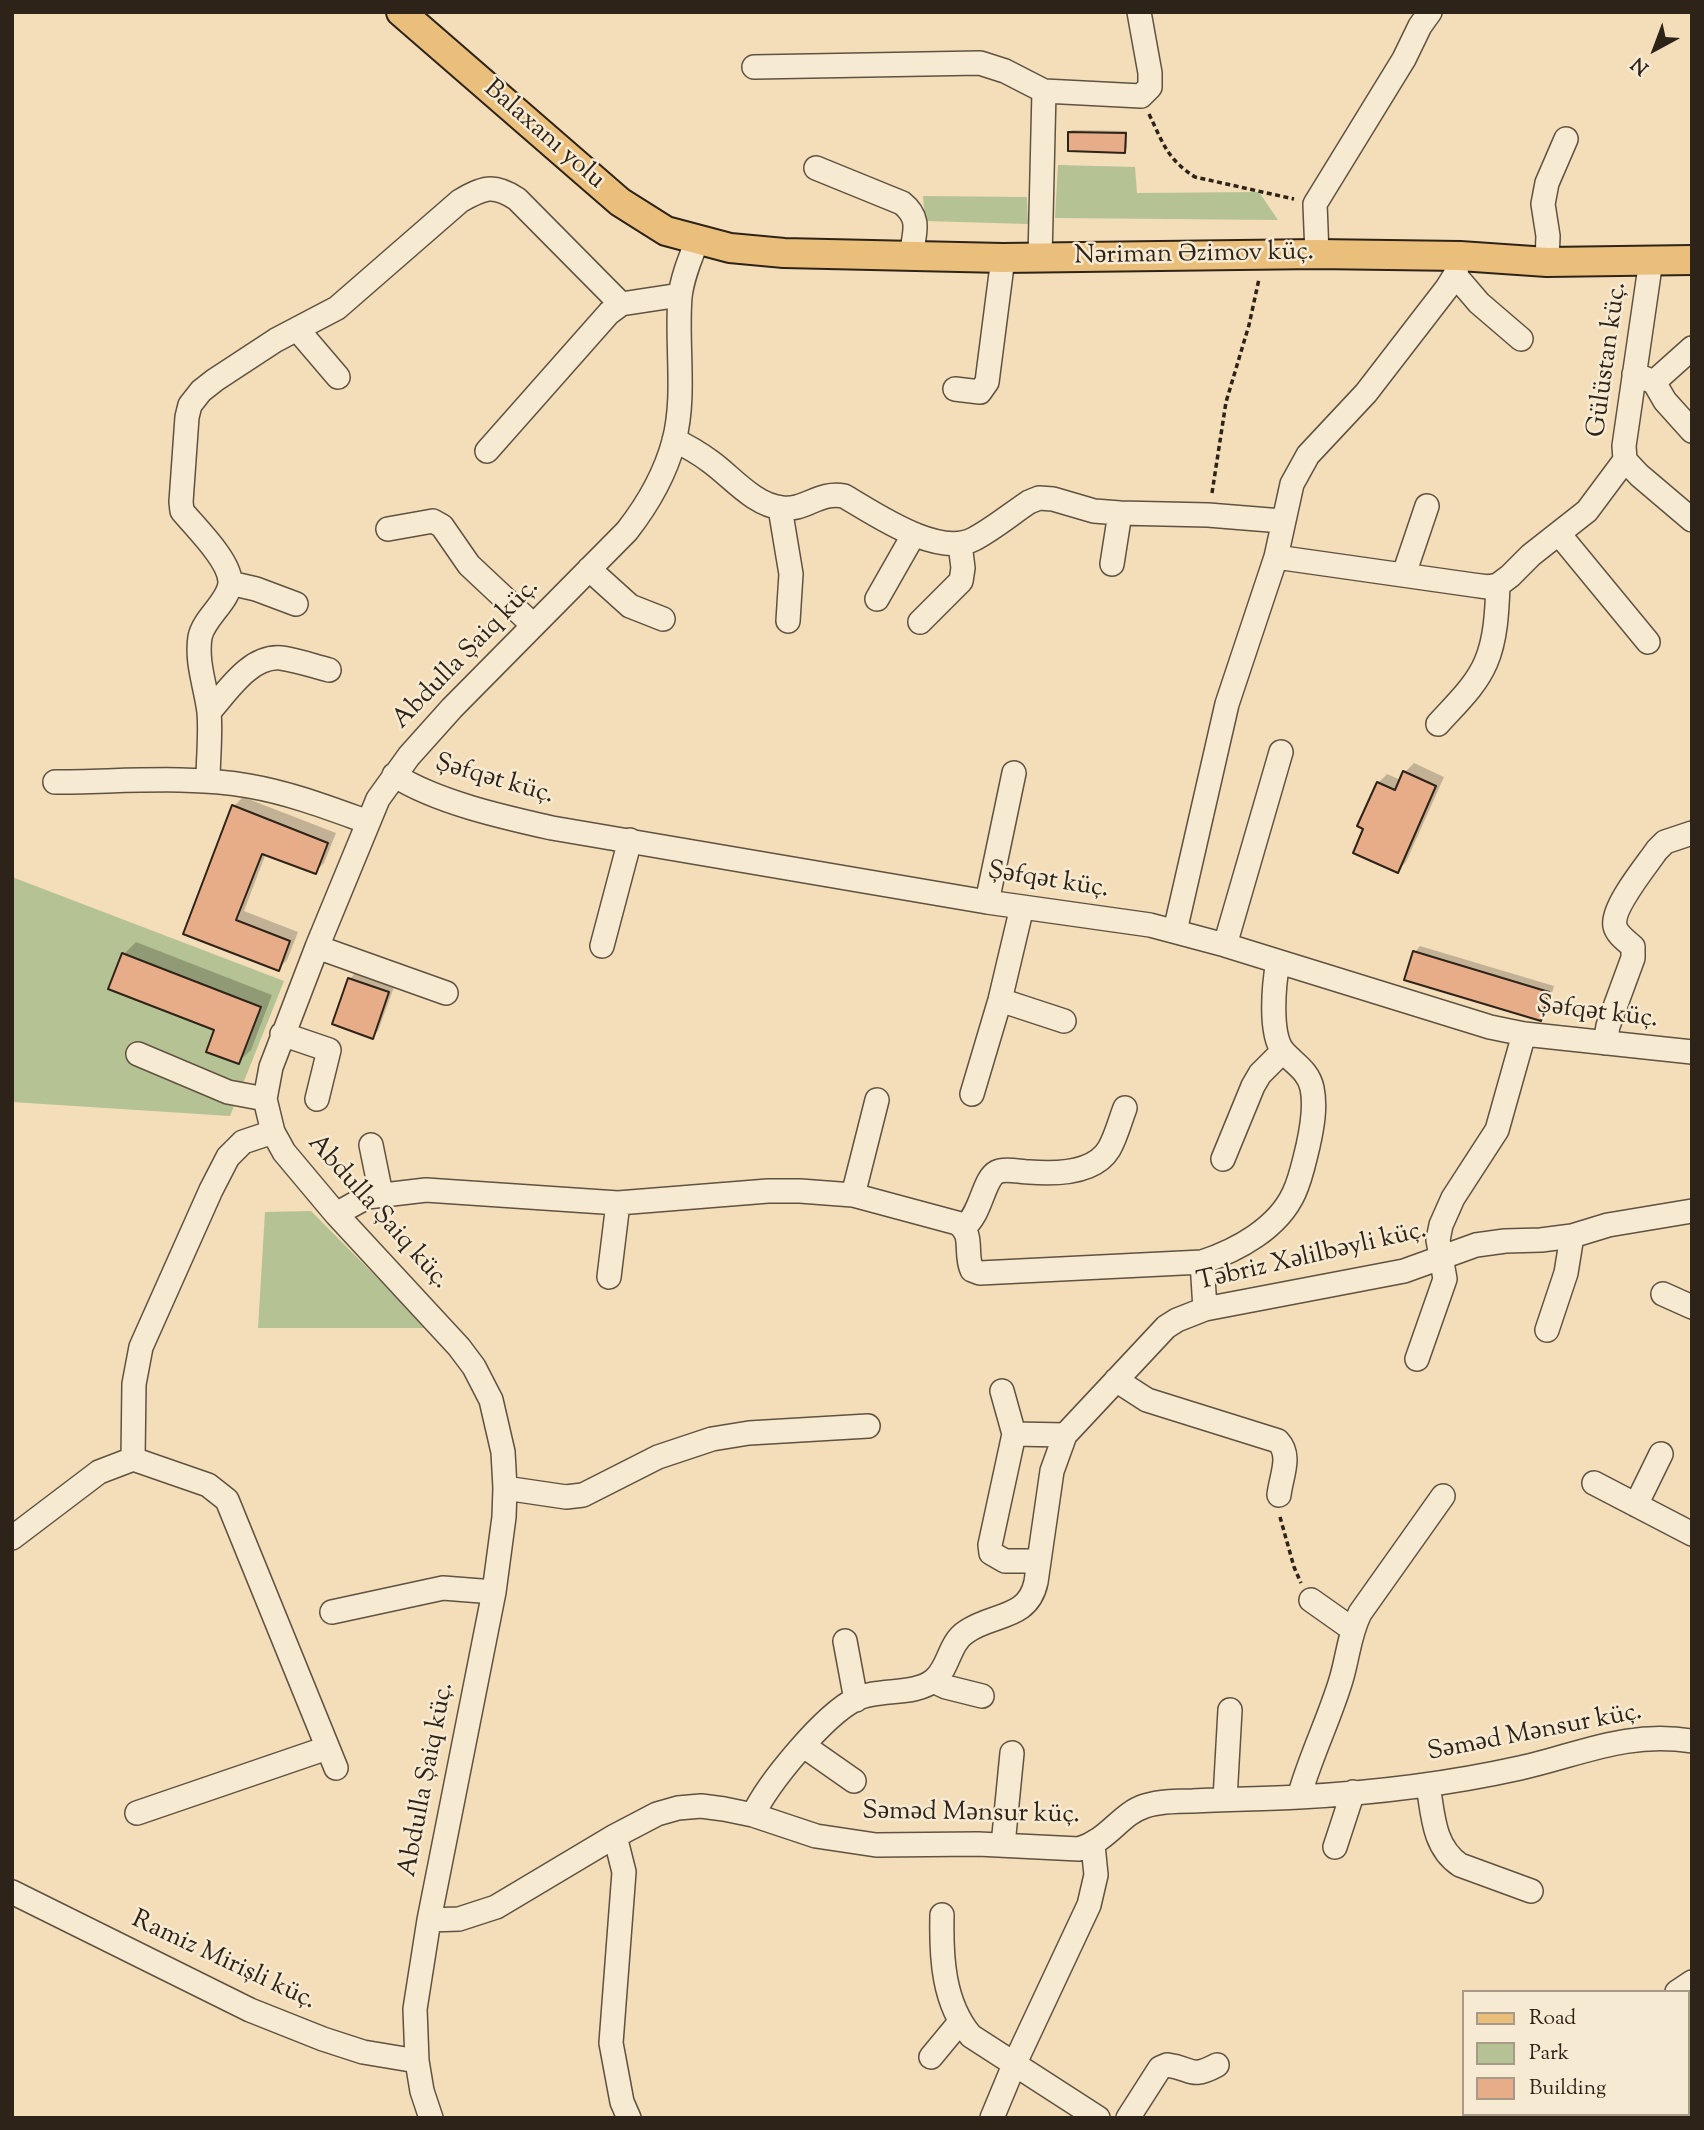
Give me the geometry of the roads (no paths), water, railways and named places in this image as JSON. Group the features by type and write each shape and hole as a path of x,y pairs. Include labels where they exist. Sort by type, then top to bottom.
{"main road":[{"name":"Balaxanı yolu","path":"401,12 620,202 666,231 697,241"},
{"name":"Nəriman Əzimov küç.","path":"697,241 730,248 784,253 1003,258 1317,254 1458,265 1692,260"}],"street":[{"path":"754,68 980,63 1005,71 1044,91 1141,96 1150,87 1150,80 1139,12"},
{"path":"1317,254 1315,204 1430,12"},
{"path":"1040,258 1044,91"},
{"path":"1547,262 1548,236 1543,204 1547,183 1566,139"},
{"path":"816,168 902,203 913,212 916,219 911,256"},
{"path":"208,781 209,712 202,675 201,636 208,618 225,596 230,583 226,564 183,511 181,502 187,416 190,405 201,391 276,340 337,308 460,201 481,189 506,192 517,199 621,303"},
{"name":"Abdulla Şaiq küç.","path":"431,2118 422,2091 417,2061 415,2010 429,1920 494,1592 504,1517 503,1452 492,1400 474,1367 459,1347 295,1167 273,1132 265,1099 271,1067 282,1034 378,799 394,775 452,708 627,531 644,509 674,440 678,411 680,295 697,241"},
{"path":"955,389 980,391 987,382 1003,258"},
{"name":"Gülüstan küç.","path":"1651,260 1644,378 1624,446 1625,460 1692,520"},
{"path":"1175,931 1230,694 1276,556 1292,484 1308,456 1366,393 1458,265 1479,303 1521,339"},
{"path":"487,451 609,313 621,303 680,295"},
{"path":"298,329 338,377"},
{"path":"1692,348 1644,378 1692,431"},
{"path":"674,440 711,462 759,501 790,509 832,493 844,496 914,534 943,543 960,544 974,540 1039,498 1054,499 1094,511 1282,521"},
{"path":"1276,556 1488,587 1498,585 1541,546 1587,510 1625,460"},
{"path":"1404,574 1427,506"},
{"path":"780,508 791,574 788,621"},
{"path":"1112,564 1120,513"},
{"path":"388,529 433,521 442,526 469,565 533,625"},
{"path":"877,599 914,534"},
{"path":"1559,534 1648,642"},
{"path":"920,622 961,581 963,568 960,544"},
{"path":"589,569 630,606 663,619"},
{"path":"230,583 257,589 296,604"},
{"path":"1438,724 1471,687 1486,662 1496,615 1498,585"},
{"path":"209,712 243,674 260,660 278,658 329,670"},
{"path":"1225,945 1281,752"},
{"path":"987,902 1014,773"},
{"name":"Şəfqət küç.","path":"394,775 410,786 514,819 712,856 987,902 1150,925 1225,945 1445,1015 1524,1034 1692,1052"},
{"path":"55,782 208,781 248,785 322,805 368,822"},
{"path":"1605,1043 1612,1014 1633,958 1633,947 1619,934 1615,925 1617,910 1657,850 1665,842 1692,833"},
{"path":"601,946 630,840"},
{"path":"972,1094 1000,1000 1022,907"},
{"path":"317,947 446,993"},
{"path":"336,1214 353,1203 381,1194 426,1190 618,1203 768,1191 852,1195 964,1227 968,1235 968,1262 972,1270 981,1273 1202,1262 1228,1253 1267,1227 1293,1195 1301,1175 1314,1105 1308,1075 1283,1051 1277,1040 1273,985 1278,962"},
{"path":"1000,1000 1064,1021"},
{"path":"282,1034 329,1050 317,1099"},
{"path":"1418,1359 1445,1279 1438,1240 1441,1225 1453,1198 1497,1130 1524,1034"},
{"path":"1223,1159 1253,1086 1283,1051"},
{"path":"138,1054 228,1092 265,1099"},
{"path":"852,1195 877,1100"},
{"path":"964,1227 976,1215 989,1181 996,1172 1054,1174 1086,1166 1109,1150 1125,1108"},
{"path":"133,1459 134,1384 141,1347 211,1189 228,1157 243,1142 273,1132"},
{"path":"371,1145 381,1194"},
{"path":"609,1277 618,1203"},
{"name":"Təbriz Xəlilbəyli küç.","path":"933,1681 943,1670 954,1644 964,1633 984,1622 1018,1610 1028,1602 1034,1593 1052,1471 1065,1435 1166,1327 1177,1320 1205,1309 1404,1271 1476,1245 1572,1236 1608,1225 1692,1211"},
{"path":"1547,1330 1566,1273 1572,1236"},
{"path":"1202,1262 1205,1309"},
{"path":"1663,1294 1692,1307"},
{"path":"1116,1380 1147,1400 1278,1441 1284,1448 1286,1458 1279,1494"},
{"path":"1002,1391 1014,1434 990,1545 991,1553 1005,1561 1038,1561"},
{"path":"505,1488 566,1497 583,1495 658,1457 712,1439 749,1433 868,1426"},
{"path":"1014,1434 1065,1435"},
{"path":"1636,1505 1661,1454"},
{"path":"12,1538 99,1472 133,1459 208,1485 227,1500 332,1758 137,1813"},
{"path":"1594,1483 1692,1534"},
{"path":"1299,1797 1340,1682 1352,1629 1360,1613 1443,1496"},
{"path":"332,1612 443,1588 494,1592"},
{"path":"1311,1600 1352,1629"},
{"path":"845,1641 856,1699"},
{"path":"754,1815 761,1798 804,1746 827,1722 856,1699 890,1690 915,1689 933,1681 982,1696"},
{"path":"1225,1799 1230,1710"},
{"name":"Səməd Mənsur küç.","path":"429,1920 459,1919 496,1907 615,1836 657,1814 678,1808 701,1806 754,1815 816,1836 876,1845 1003,1845 1079,1849 1093,1845 1145,1806 1174,1801 1299,1797 1427,1785 1522,1767 1628,1739 1661,1737 1692,1741"},
{"path":"804,1746 854,1782"},
{"path":"1003,1845 1012,1753"},
{"path":"1427,1785 1438,1839 1451,1859 1460,1865 1531,1891"},
{"path":"1335,1847 1353,1792"},
{"path":"615,1836 624,1872 611,2043 622,2102 629,2118"},
{"path":"992,2118 1089,1905 1096,1875 1093,1845"},
{"name":"Ramiz Mirişli küç.","path":"12,1892 250,2010 363,2052 417,2061"},
{"path":"942,1915 943,1964 954,2011 960,2022 971,2036 1098,2118"},
{"path":"931,2057 960,2022"},
{"path":"1128,2118 1160,2068 1167,2065 1192,2074 1202,2073 1217,2065"}]}
